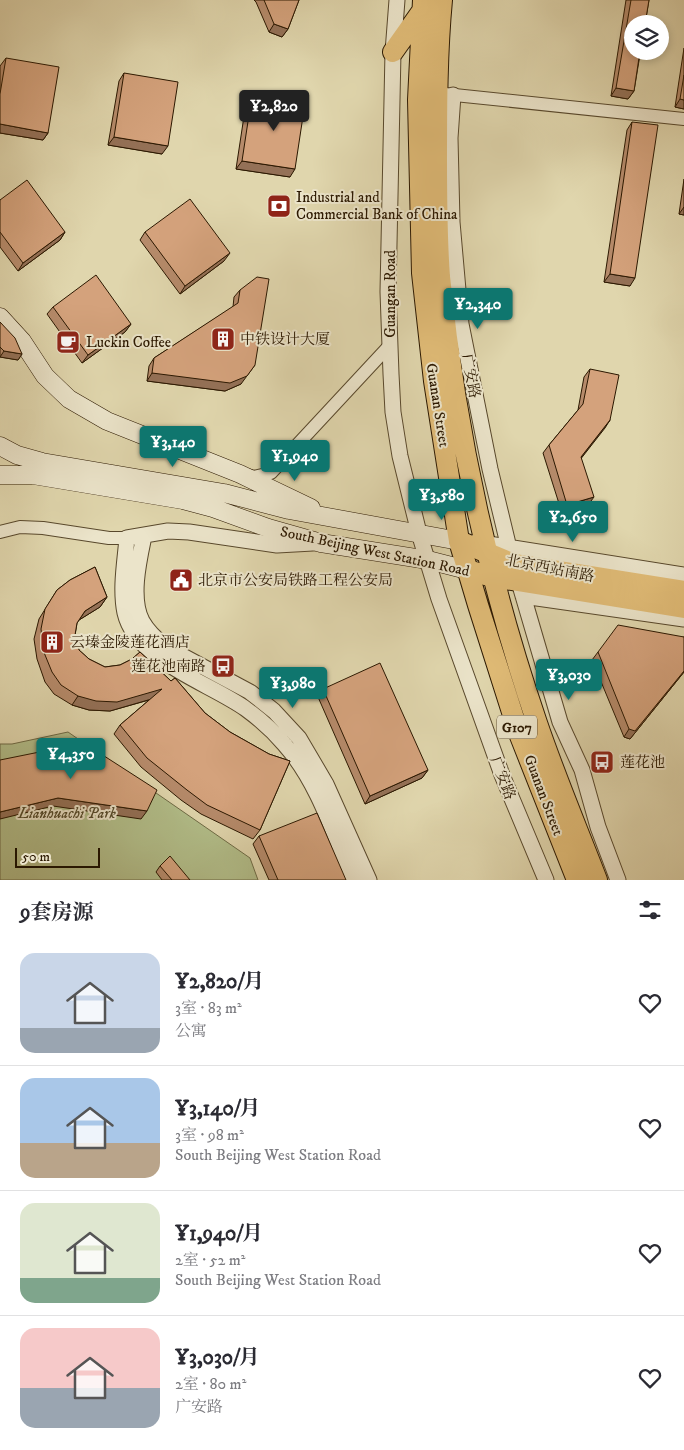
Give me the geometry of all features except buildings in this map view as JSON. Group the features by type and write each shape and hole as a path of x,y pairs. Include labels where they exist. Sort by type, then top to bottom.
{"main road":[{"name":"Guanan Street","path":"442,0 445,94 437,213 440,274 454,388 493,577 537,725 598,880"},
{"path":"393,52 423,5"},
{"name":"Guanan Street","path":"423,5 418,100 422,273 434,381 459,541 518,731 577,880"},
{"path":"0,317 22,341 45,376 69,399 107,421 240,474 336,519"},
{"name":"South Beijing West Station Road","path":"0,446 18,455 42,462 224,492 289,510 419,533"},
{"name":"South Beijing West Station Road","path":"3,476 33,475 183,500 213,508 268,528 320,542 428,560 493,577 516,572 684,608"},
{"name":"北京西站南路","path":"419,533 486,548 516,572 684,591"}],"street":[{"path":"393,52 397,0"},
{"name":"Guangan Road","path":"393,52 388,292 393,412 400,456 419,533 428,560"},
{"path":"445,94 684,120"},
{"name":"广安路","path":"445,94 450,138 452,222 461,324 490,469 516,572 560,722 582,770 598,827 618,880"},
{"path":"240,474 254,477 271,473 390,345"},
{"path":"0,532 20,527 43,528 109,538 127,538 168,531 189,532 277,545 320,542"},
{"path":"144,536 138,565 136,597 141,620 155,638 166,647 250,692 274,710 299,738 318,767 330,791 369,880"},
{"path":"127,538 123,602 133,634 144,647 158,658 246,709 263,722 286,746 312,787 353,880"},
{"name":"广安路","path":"428,560 439,599 487,735 546,880"},
{"path":"516,572 684,575"},
{"path":"516,572 684,619"},
{"path":"598,827 598,880"}],"green space":[{"name":"Lianhuachi Park","path":"68,732 250,858 258,880 0,880 0,744 12,744"}],"place":[{"name":"Industrial and Commercial Bank of China","path":"279,206"},
{"name":"中铁设计大厦","path":"223,339"},
{"name":"Luckin Coffee","path":"68,342"},
{"name":"北京市公安局铁路工程公安局","path":"181,580"},
{"name":"云瑧金陵莲花酒店","path":"52,642"},
{"name":"莲花池南路","path":"223,666"},
{"name":"莲花池","path":"602,762"}]}
